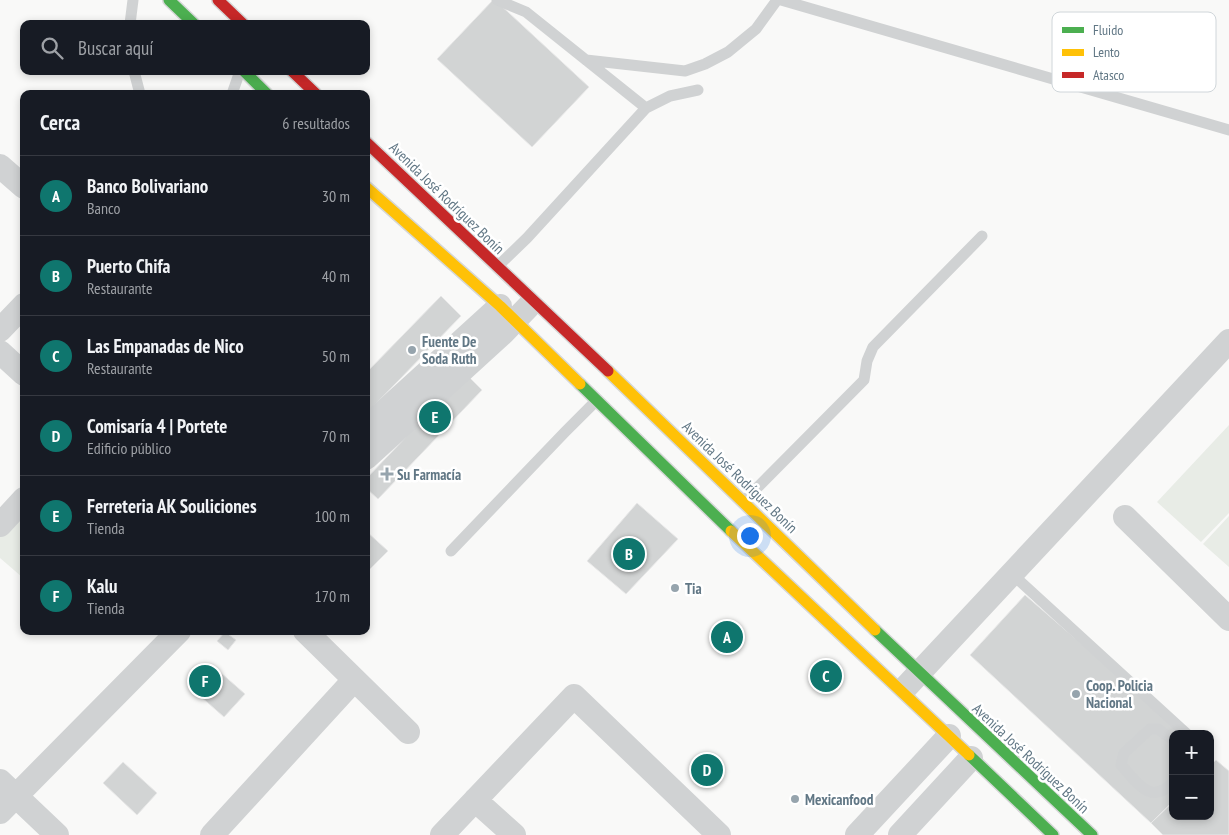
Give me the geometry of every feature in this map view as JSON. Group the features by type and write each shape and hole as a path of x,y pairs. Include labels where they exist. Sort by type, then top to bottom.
{"main road":[{"path":"169,0 190,20"},
{"path":"218,0 239,20"},
{"path":"248,75 263,90"},
{"path":"296,75 312,90"},
{"name":"Avenida José Rodríguez Bonín","path":"370,146 497,267 519,309 597,400 752,552 864,655 1053,835"},
{"name":"Avenida José Rodríguez Bonín","path":"370,190 660,421 919,673 1092,835"}],"street":[{"path":"0,166 20,184"},
{"path":"0,330 20,309"},
{"path":"370,425 519,309"},
{"path":"370,454 519,309"},
{"path":"902,691 1229,341"},
{"path":"0,352 20,370"},
{"path":"0,525 20,504"},
{"path":"1125,517 1229,618"},
{"path":"57,835 5,796 175,635"},
{"path":"309,635 408,732"},
{"path":"212,835 354,680"},
{"path":"442,835 574,696 719,835"},
{"path":"857,835 948,736"},
{"path":"900,835 972,758"},
{"path":"475,800 514,835"}],"lane":[{"path":"130,20 133,0"},
{"path":"498,0 526,12 646,108"},
{"path":"586,60 686,71 728,52 756,29 779,0 799,3 1052,78"},
{"path":"135,75 139,90"},
{"path":"233,90 239,75"},
{"path":"497,267 534,231 646,108 670,96 698,90"},
{"path":"1100,92 1229,130"},
{"path":"743,502 864,380 867,361 873,347 982,236"},
{"path":"451,551 597,400"},
{"path":"1012,574 1183,730"},
{"path":"1169,737 1158,729 1150,729 1124,753 1121,764 1143,790 1152,793 1163,791 1169,786"}],"shaded area":[{"path":"1229,425 1229,513 1201,542 1157,502"},
{"path":"20,513 20,575 0,558 0,533"},
{"path":"1229,516 1229,567 1203,544"}],"building":[{"path":"493,0 589,87 532,147 437,59"},
{"path":"441,296 461,316 370,410 370,369"},
{"path":"466,374 482,390 378,499 370,492 370,475"},
{"path":"637,503 678,539 626,594 587,561"},
{"path":"370,535 388,551 370,569"},
{"name":"Coop. Policia Nacional","path":"1025,595 1181,730 1169,730 1169,805 1151,823 970,655"},
{"path":"222,635 229,635 236,640 228,650 217,641"},
{"path":"212,665 245,694 224,717 191,688"},
{"path":"1216,760 1229,771 1229,835 1163,835 1151,823 1169,806 1169,820 1214,820 1214,762"},
{"path":"123,762 157,793 137,815 103,783"}],"traffic: fast":[{"path":"169,0 190,20"},
{"path":"248,75 263,90"},
{"path":"580,384 731,531"},
{"path":"875,630 1092,835"},
{"path":"969,755 1053,835"}],"traffic: slow":[{"path":"370,191 500,306 580,384"},
{"path":"608,371 875,630"},
{"path":"731,531 969,755"}],"traffic: jam":[{"path":"218,0 239,20"},
{"path":"296,75 312,90"},
{"path":"370,146 608,371"}],"place":[{"name":"Fuente De Soda Ruth","path":"412,350"},
{"name":"Ferreteria AK Souliciones","path":"435,417"},
{"name":"Su Farmacía","path":"387,474"},
{"name":"Puerto Chifa","path":"629,554"},
{"name":"Tia","path":"675,588"},
{"name":"Banco Bolivariano","path":"727,637"},
{"name":"Las Empanadas de Nico","path":"826,676"},
{"name":"Kalu","path":"205,681"},
{"name":"Coop. Policia Nacional","path":"1076,694"},
{"name":"Comisaría 4 | Portete","path":"707,770"},
{"name":"Mexicanfood","path":"795,799"}]}
